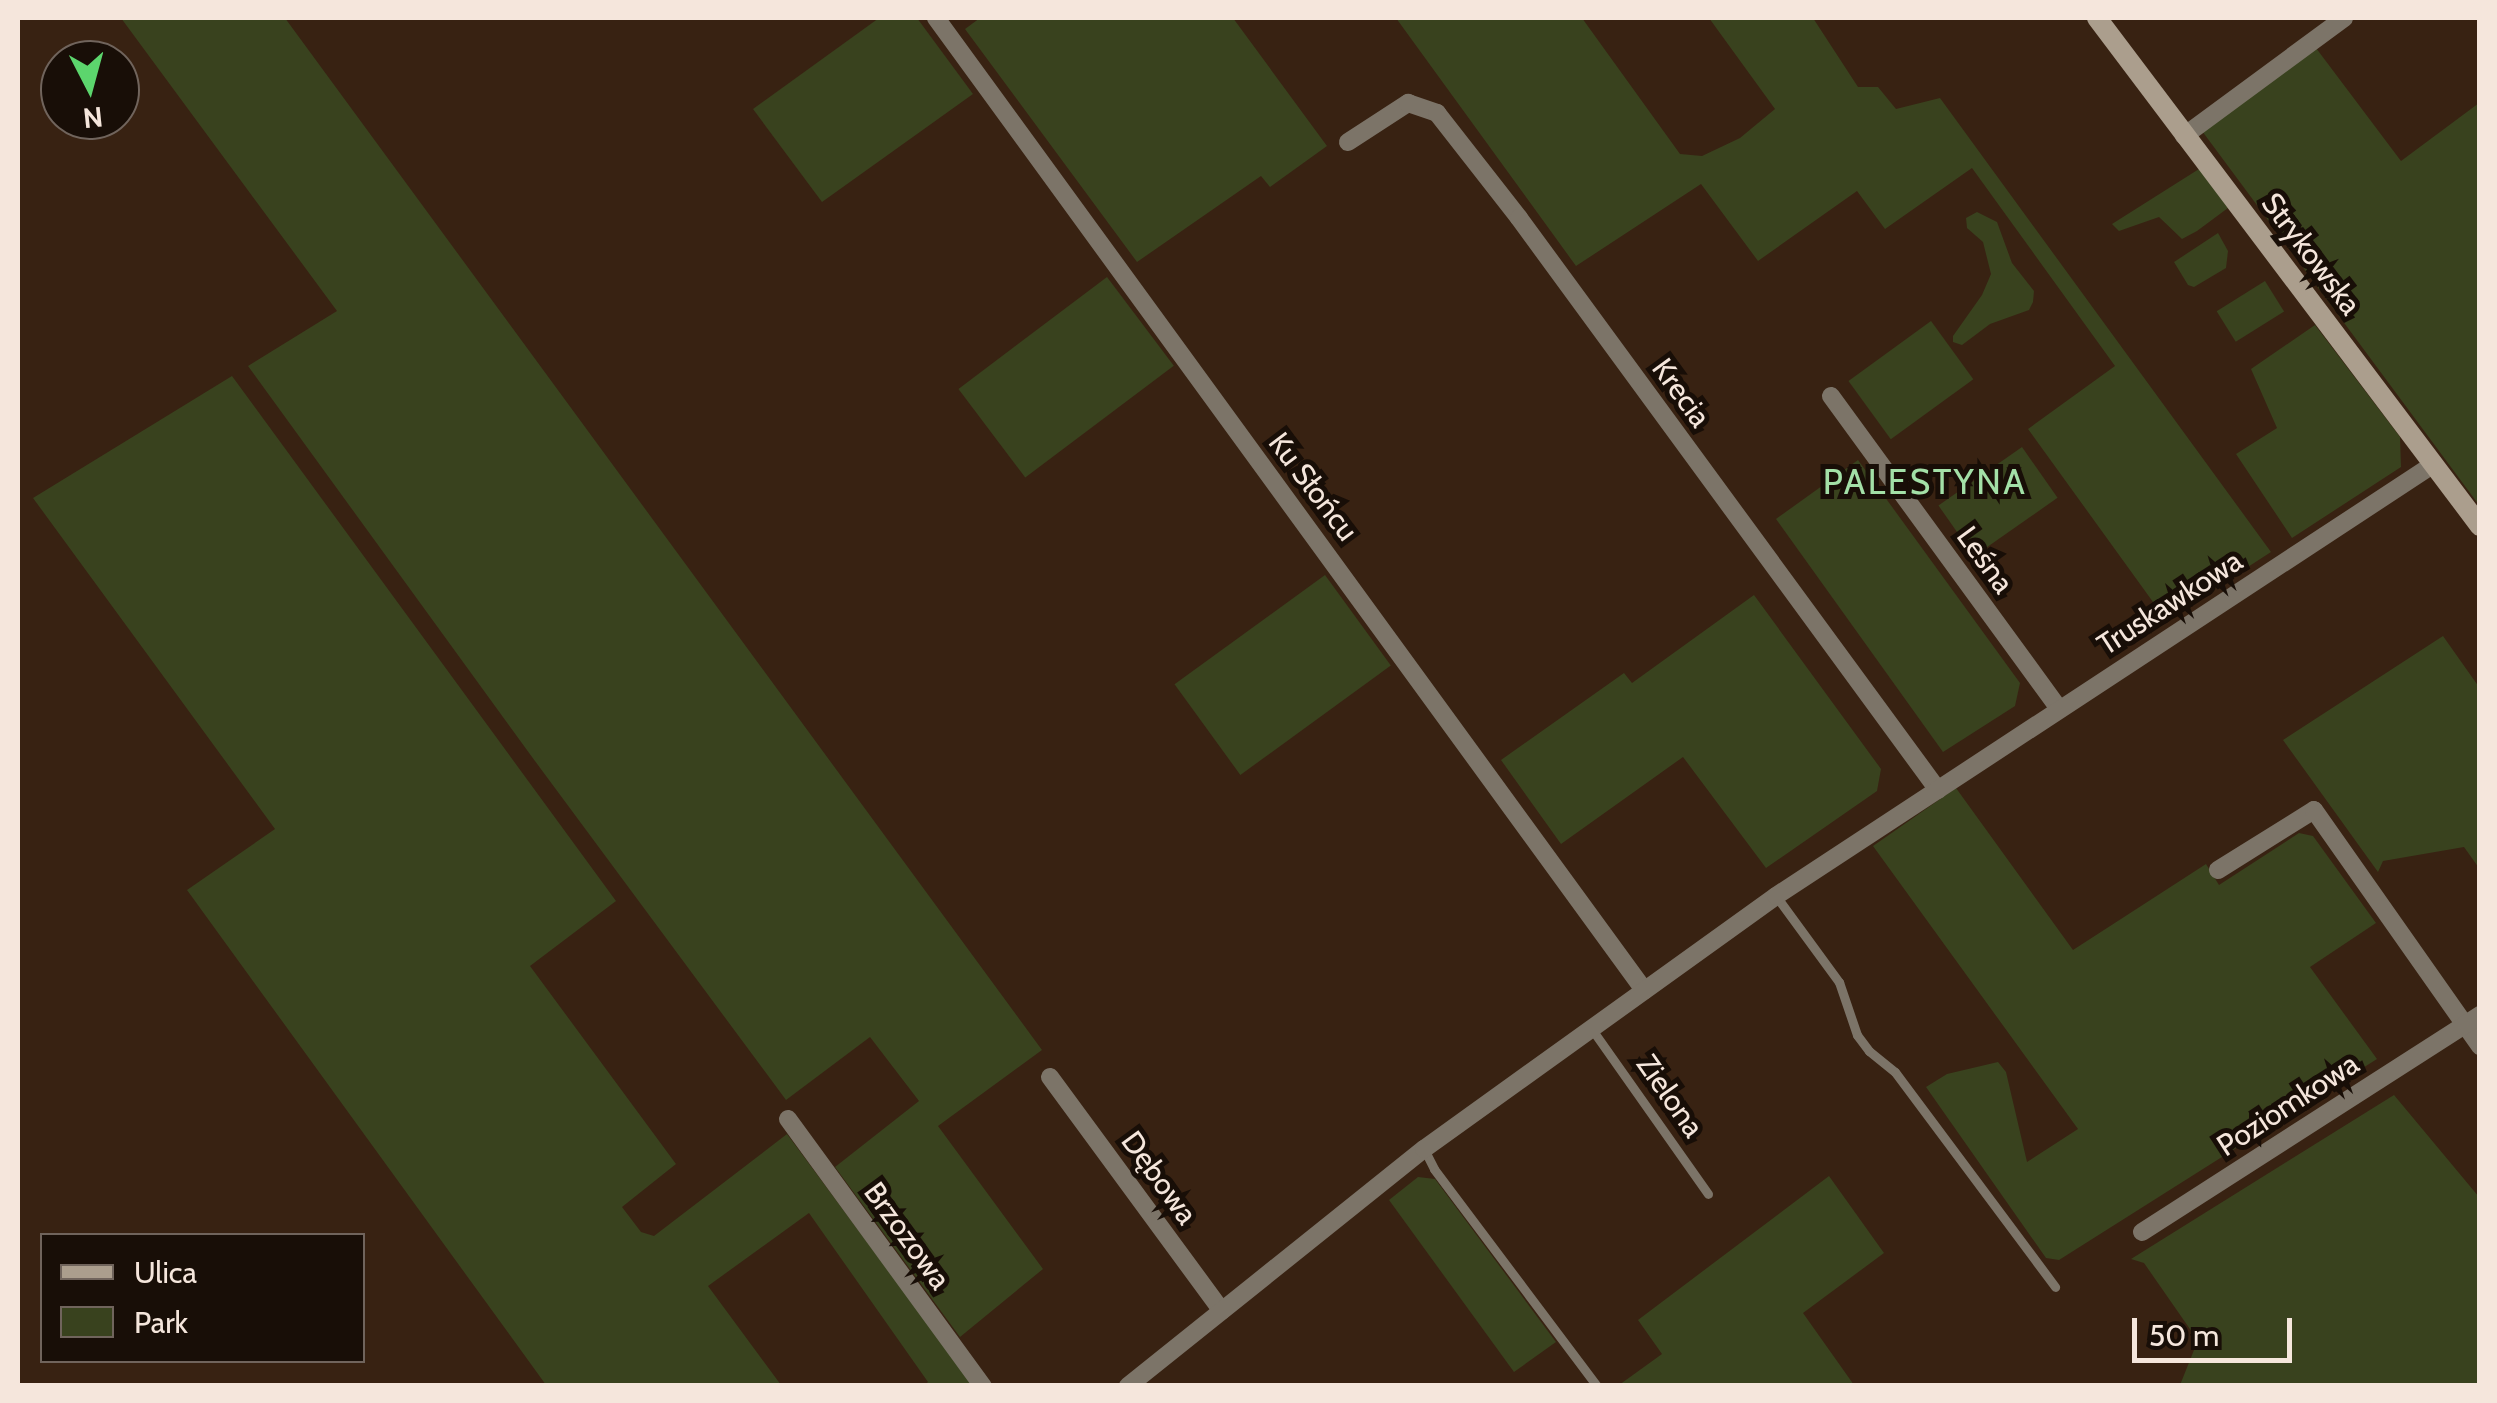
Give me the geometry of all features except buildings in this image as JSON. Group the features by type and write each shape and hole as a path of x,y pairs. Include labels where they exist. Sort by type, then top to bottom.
{"street":[{"name":"Ku Słońcu","path":"936,18 1644,990"},
{"name":"Strykowska","path":"2097,18 2480,526"},
{"path":"2184,136 2344,18"},
{"name":"Krecia","path":"1348,142 1408,103 1437,114 1520,218 1938,790"},
{"name":"Leśna","path":"1831,396 2059,709"},
{"name":"Truskawkowa","path":"1128,1386 1424,1149 1776,896 2434,464"},
{"path":"2218,870 2314,810 2472,1020 2480,1046"},
{"name":"Poziomkowa","path":"2142,1232 2472,1020"},
{"name":"Dębowa","path":"1050,1077 1222,1311"},
{"name":"Brzozowa","path":"788,1119 982,1386"}],"lane":[{"path":"1776,896 1839,982 1858,1035 1869,1050 1896,1072 2056,1287"},
{"name":"Zielona","path":"1591,1028 1708,1194"},
{"path":"1424,1149 1434,1169 1597,1386"}],"green space":[{"path":"121,18 285,18 1042,1050 938,1126 1043,1269 960,1337 835,1167 919,1101 870,1037 786,1100 532,757 248,366 337,311"},
{"path":"879,18 917,18 973,94 822,202 753,109"},
{"path":"980,18 1233,18 1327,146 1270,187 1261,176 1137,262 965,29"},
{"path":"1396,18 1582,18 1680,154 1702,156 1740,138 1775,109 1709,18 1813,18 1858,87 1878,87 1896,109 1940,98 2271,552 2166,620 2028,429 2115,366 1972,168 1885,229 1857,191 1758,261 1701,184 1576,266"},
{"path":"2316,48 2401,161 2479,103 2479,505 2202,131"},
{"path":"2199,169 2228,208 2197,231 2182,239 2159,217 2119,231 2112,224"},
{"path":"1977,212 1997,222 2012,263 2034,291 2033,302 2029,310 1990,324 1962,345 1953,342 1953,336 1982,295 1991,274 1983,242 1967,228 1966,218"},
{"path":"2218,233 2228,251 2226,268 2194,287 2188,285 2174,262"},
{"path":"1107,277 1174,366 1025,478 958,389"},
{"path":"2265,281 2284,312 2236,342 2217,311"},
{"path":"1931,321 1973,379 1891,439 1848,381"},
{"path":"2315,325 2400,437 2401,467 2292,538 2236,454 2277,428 2251,369"},
{"path":"232,376 616,901 530,966 676,1164 622,1207 641,1232 654,1236 787,1134 973,1385 924,1385 928,1382 809,1213 708,1286 781,1385 546,1385 187,890 275,829 33,498"},
{"path":"2022,447 2058,498 1974,556 1938,506"},
{"path":"1858,460 2020,683 2015,706 1943,752 1776,519"},
{"path":"1325,575 1391,666 1240,775 1175,684"},
{"path":"1754,595 1881,769 1877,791 1766,868 1683,757 1561,844 1501,760 1624,673 1632,683"},
{"path":"2443,636 2479,687 2479,868 2464,847 2383,861 2378,872 2283,740"},
{"path":"1956,788 2073,950 2206,864 2219,885 2299,833 2313,836 2376,923 2310,967 2377,1059 2059,1260 2046,1258 1926,1087 1947,1074 1998,1062 2006,1072 2027,1162 2078,1129 1873,846"},
{"path":"2394,1095 2479,1197 2479,1385 2180,1385 2194,1350 2192,1332 2144,1263 2131,1259"},
{"path":"1829,1176 1884,1253 1803,1313 1854,1385 1619,1385 1662,1354 1638,1320"},
{"path":"1418,1177 1435,1179 1556,1342 1514,1372 1389,1200"}],"district":[{"name":"PALESTYNA","path":"1925,482"}]}
